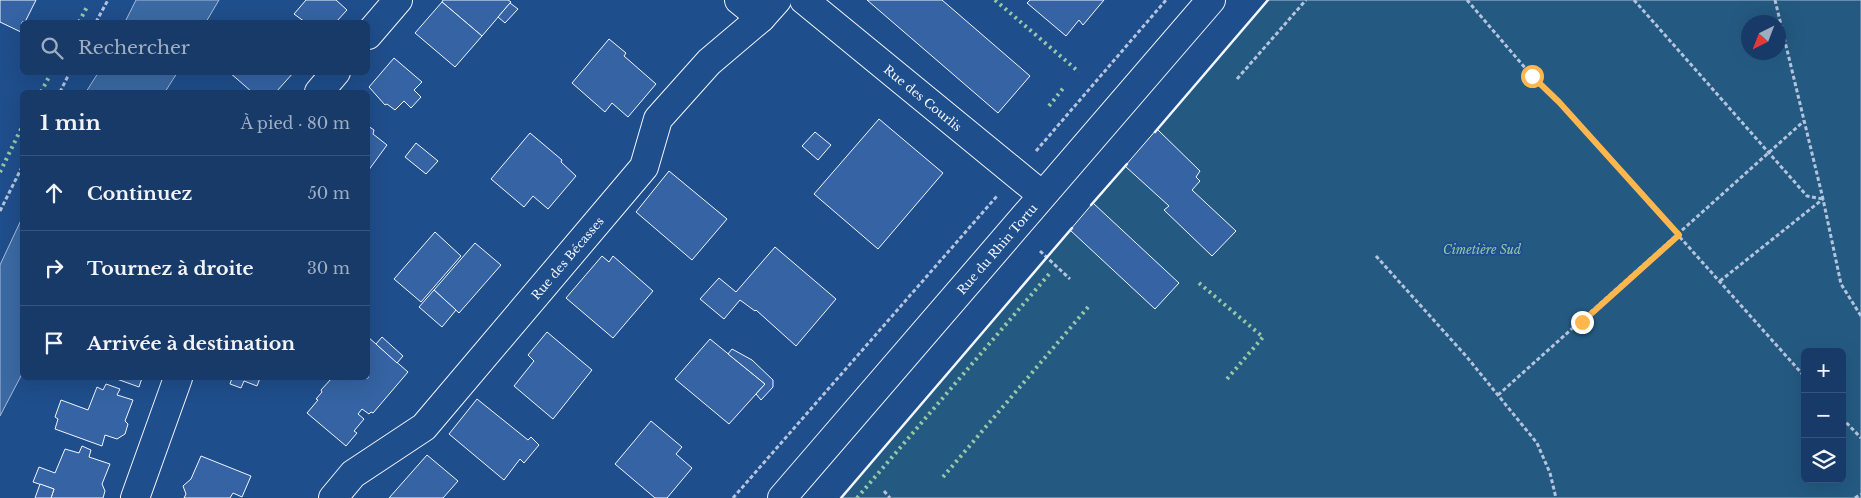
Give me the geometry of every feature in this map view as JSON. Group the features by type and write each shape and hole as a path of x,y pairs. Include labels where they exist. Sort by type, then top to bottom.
{"street":[{"path":"370,33 398,0"},
{"path":"739,0 769,9"},
{"name":"Rue des Courlis","path":"804,0 1042,195"},
{"name":"Rue du Rhin Tortu","path":"782,498 1211,0"},
{"name":"Rue des Bécasses","path":"333,498 354,474 424,427 644,167 658,120 709,62 769,9"},
{"path":"321,90 333,75"},
{"path":"135,498 177,380"}],"path":[{"path":"97,20 108,0"},
{"path":"733,498 1166,0"},
{"path":"1238,79 1306,0"},
{"path":"1466,0 1532,76 1559,102 1801,372"},
{"path":"1634,0 1808,196 1823,199"},
{"path":"1775,0 1823,199 1841,284 1861,316"},
{"path":"61,90 68,75"},
{"path":"1498,395 1679,235 1804,121"},
{"path":"0,211 20,171"},
{"path":"1720,280 1823,199"},
{"path":"1040,251 1070,280"},
{"path":"1376,256 1498,395 1537,443 1550,473 1556,498"},
{"path":"1846,422 1861,438"},
{"path":"884,491 890,498"},
{"path":"1855,498 1861,494"}],"green space":[{"name":"Cimetière Sud","path":"1268,0 1861,0 1861,498 841,498"}],"shaded area":[{"path":"136,0 219,0 207,20 126,20"},
{"path":"97,75 176,75 166,90 87,90"},
{"path":"20,222 20,378 0,416 0,265"}],"building":[{"path":"0,0 36,0 26,20 20,20 20,32 0,22"},
{"path":"306,0 336,0 347,10 338,20 302,20 294,14"},
{"path":"443,0 508,0 511,2 482,36 442,2"},
{"path":"867,0 942,0 1030,76 998,113"},
{"path":"1030,0 1104,0 1083,25 1079,20 1066,36 1027,3"},
{"path":"442,2 482,36 455,67 415,33"},
{"path":"510,3 518,9 505,23 498,17"},
{"path":"609,39 626,53 624,56 656,84 628,117 612,103 605,112 572,83"},
{"path":"394,58 422,82 414,90 421,97 411,108 404,101 395,110 387,104 385,105 369,87"},
{"path":"232,75 291,75 278,90 250,90"},
{"path":"879,119 943,173 878,249 814,194"},
{"path":"370,127 374,130 373,134 387,145 370,168"},
{"path":"1157,129 1200,171 1196,177 1200,181 1192,190 1236,231 1212,256 1164,210 1169,206 1125,166"},
{"path":"815,132 831,145 818,160 802,146"},
{"path":"530,133 562,160 561,162 576,176 548,209 533,196 524,207 491,179"},
{"path":"416,143 438,161 426,174 405,157"},
{"path":"669,171 727,219 692,260 636,212"},
{"path":"1093,203 1179,283 1155,309 1070,230"},
{"path":"435,232 461,256 421,302 394,279"},
{"path":"475,243 501,265 459,313 434,290"},
{"path":"775,247 836,299 796,346 756,310 740,300 724,319 700,299 719,278 736,292"},
{"path":"602,256 609,262 613,256 653,291 613,338 566,298"},
{"path":"434,290 456,310 442,327 419,307"},
{"path":"547,332 592,370 553,419 514,386 534,361 528,355"},
{"path":"382,337 403,356 397,363 376,344"},
{"path":"370,339 408,372 373,413 369,414 362,409 358,414 364,419 354,431 357,433 346,446 307,413 318,400 316,399 322,392 321,390 330,380 370,380"},
{"path":"710,339 765,384 729,424 675,379"},
{"path":"732,349 752,360 773,380 773,387 761,400 756,394 765,384 728,354"},
{"path":"120,380 141,380 139,387"},
{"path":"231,380 259,380 257,386 244,381 241,388 230,384"},
{"path":"106,384 120,389 117,395 133,400 125,421 128,424 125,434 117,439 105,435 102,446 55,429 58,419 55,417 61,400 88,410 97,387 103,390"},
{"path":"477,399 528,440 531,437 539,445 524,463 520,459 504,480 449,434"},
{"path":"651,421 682,447 676,454 692,468 667,498 655,498 615,464"},
{"path":"82,446 91,450 89,457 110,464 102,484 105,491 103,498 51,498 54,489 33,482 39,467 55,473 65,449 79,453"},
{"path":"427,455 458,481 443,498 389,498"},
{"path":"201,456 251,476 242,497 233,493 230,498 184,498 186,494 183,486 191,479"},
{"path":"40,484 54,489 51,498 35,498"}],"hedge":[{"path":"995,0 1079,72"},
{"path":"80,20 88,5"},
{"path":"42,90 50,75"},
{"path":"1049,106 1065,86"},
{"path":"0,172 20,131"},
{"path":"857,498 1050,273"},
{"path":"1199,283 1263,337 1227,379"},
{"path":"943,477 1089,306"}],"wall":[{"path":"1155,132 1268,0"},
{"path":"1091,205 1127,164"},
{"path":"841,498 1072,228"}],"route":[{"path":"1532,76 1559,102 1679,235 1582,322"}]}
